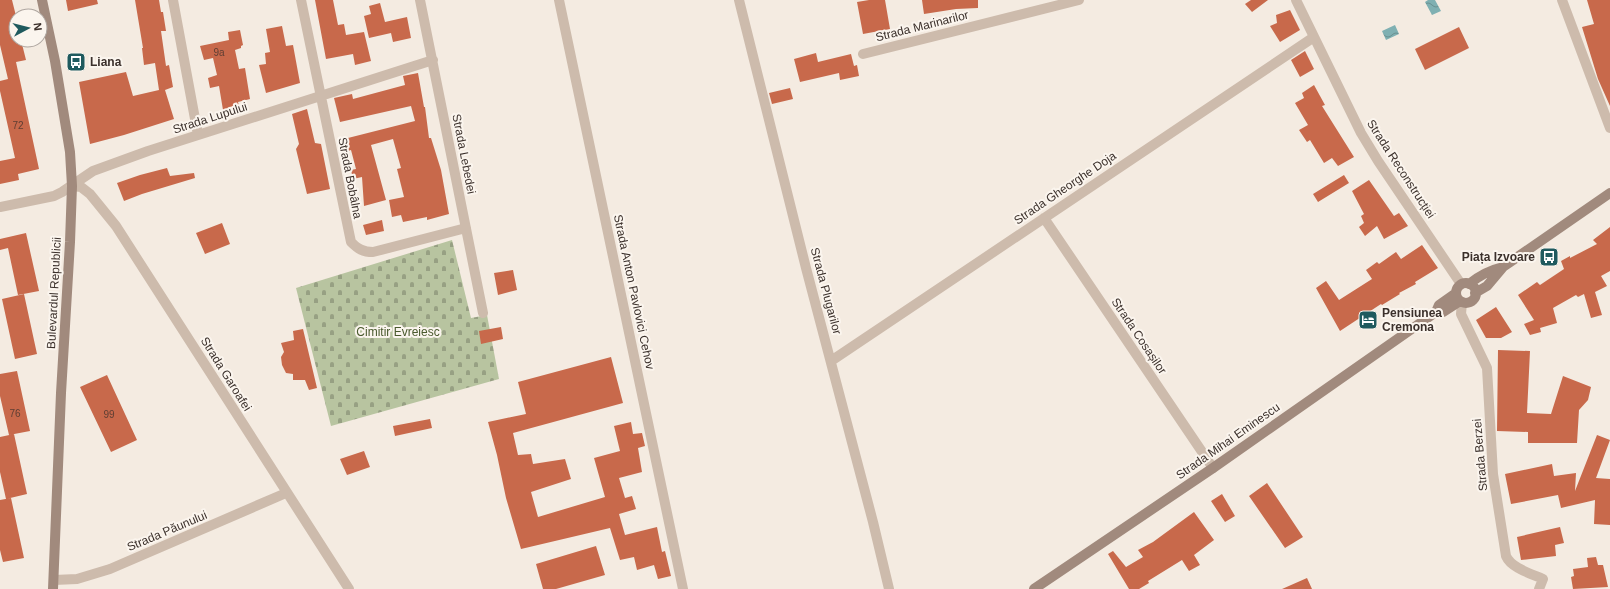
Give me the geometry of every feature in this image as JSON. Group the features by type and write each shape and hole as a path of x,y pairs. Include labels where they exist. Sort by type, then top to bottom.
{"main road":[{"name":"Bulevardul Republicii","path":"42,0 55,61 70,152 72,186 61,393 54,585"},
{"name":"Strada Mihai Eminescu","path":"1462,293 1470,301 1474,298 1475,292 1487,286 1503,267 1610,193"},
{"name":"Strada Mihai Eminescu","path":"1034,589 1213,468 1436,312 1443,312 1480,275 1490,270 1503,267"},
{"path":"1462,293 1474,288 1475,292"}],"street":[{"path":"173,0 198,135"},
{"name":"Strada Bobâlna","path":"301,0 351,242 358,249 365,252 373,252 466,228"},
{"name":"Strada Lebedei","path":"420,0 483,313"},
{"name":"Strada Anton Pavlovici Cehov","path":"559,0 683,589"},
{"name":"Strada Plugarilor","path":"739,0 889,589"},
{"name":"Strada Marinarilor","path":"863,54 1079,0"},
{"name":"Strada Reconstrucției","path":"1296,0 1361,133 1462,293"},
{"path":"1562,0 1610,128"},
{"name":"Strada Gheorghe Doja","path":"831,361 1314,37"},
{"name":"Strada Lupului","path":"0,207 54,196 72,186 93,171 198,135 433,60"},
{"name":"Strada Garoafei","path":"72,186 81,187 90,194 116,226 349,589"},
{"name":"Strada Cosașilor","path":"1044,218 1213,468"},
{"name":"Strada Berzei","path":"1462,293 1461,314 1487,368 1493,474 1506,556 1508,561 1543,579 1539,589"},
{"name":"Strada Păunului","path":"54,585 110,569 286,493"}],"green space":[{"name":"Cimitir Evreiesc","path":"452,240 471,318 487,315 499,379 331,426 296,288"}],"water":[{"path":"1428,0 1435,0 1441,11 1432,15 1425,2"},
{"path":"1395,25 1399,34 1386,40 1382,31"}],"building":[{"path":"0,0 12,0 14,8 8,8 8,48 23,48 26,60 16,62 39,169 18,174 19,180 0,184 0,161 15,158 0,91 0,81 8,79 0,45"},
{"path":"66,0 97,0 98,4 68,11"},
{"path":"135,0 159,0 161,12 163,12 166,31 161,31 166,66 169,65 173,87 165,90 174,119 90,144 79,82 126,72 133,96 159,90 155,63 144,65 143,48"},
{"path":"315,0 333,0 338,25 344,24 346,35 364,32 371,61 355,65 353,54 326,59"},
{"path":"885,0 890,29 863,34 857,2"},
{"path":"922,0 978,0 978,8 956,9 924,14"},
{"path":"1251,0 1268,0 1252,12 1245,4"},
{"path":"1587,0 1610,0 1610,106 1598,79 1582,27 1594,24"},
{"path":"380,3 385,22 407,17 411,38 393,42 391,33 369,38 364,16 371,14 369,6"},
{"path":"1290,10 1300,30 1280,42 1270,26 1277,23 1276,15"},
{"path":"282,26 286,46 293,45 300,83 266,93 259,65 266,64 265,53 270,52 266,29"},
{"path":"1459,27 1469,48 1425,70 1415,49"},
{"path":"240,30 243,45 241,48 235,50 239,69 245,68 250,99 238,102 239,106 223,110 219,86 210,88 208,78 217,75 213,58 204,60 200,46 229,40 228,32"},
{"path":"1305,51 1314,69 1300,77 1291,60"},
{"path":"816,53 818,62 851,54 854,66 857,65 859,76 840,80 839,73 800,82 794,59"},
{"path":"418,73 425,107 429,138 431,138 441,170 449,214 427,220 427,217 403,222 401,215 392,217 389,200 404,197 397,169 401,168 393,139 371,145 386,200 364,206 362,177 353,179 351,170 356,169 351,150 348,151 344,139 415,121 411,106 340,122 334,98 352,94 353,99 405,85 403,76"},
{"path":"1314,85 1325,105 1322,106 1354,157 1338,166 1332,158 1324,163 1310,140 1307,142 1299,130 1308,125 1295,103 1304,98 1302,93"},
{"path":"790,88 793,99 772,104 769,93"},
{"path":"307,109 315,143 321,144 330,189 307,194 296,149 299,144 292,114"},
{"path":"167,168 170,176 194,173 195,178 124,201 117,183"},
{"path":"1344,175 1349,183 1318,202 1313,194"},
{"path":"1369,180 1394,216 1399,213 1408,226 1384,239 1377,226 1365,236 1359,227 1364,223 1361,216 1364,214 1352,191"},
{"path":"382,220 384,231 366,235 363,225"},
{"path":"222,223 230,244 205,254 196,233"},
{"path":"1610,227 1610,271 1601,276 1607,286 1595,292 1602,315 1591,318 1584,294 1578,297 1576,295 1553,308 1557,323 1540,328 1541,332 1530,335 1524,324 1534,320 1518,295 1537,282 1540,285 1564,269 1561,261 1597,244 1593,240"},
{"path":"26,233 39,291 18,295 8,248 0,250 0,239"},
{"path":"1422,245 1438,268 1415,282 1416,284 1399,293 1400,294 1382,305 1381,304 1340,331 1316,288 1326,281 1339,300 1372,279 1366,270 1377,262 1379,264 1396,252 1401,259"},
{"path":"513,270 517,290 498,295 494,273"},
{"path":"24,294 37,354 15,359 2,299"},
{"path":"1496,307 1512,332 1501,338 1486,338 1476,320"},
{"path":"501,327 503,339 481,344 479,331"},
{"path":"303,329 317,388 309,390 305,380 293,380 293,374 286,373 282,365 281,357 284,352 281,343 294,340 293,331"},
{"path":"1498,350 1530,351 1527,413 1551,414 1563,376 1591,387 1588,400 1579,410 1577,443 1528,443 1528,432 1497,431"},
{"path":"611,357 623,403 513,433 518,455 531,454 533,464 565,459 571,479 531,492 538,517 605,497 594,458 620,451 614,426 631,422 633,434 642,433 645,446 638,448 642,472 619,478 625,498 632,496 636,509 619,514 625,535 657,527 662,552 665,551 671,576 658,579 654,565 637,570 634,557 620,560 610,528 521,549 506,498 488,422 526,414 518,382"},
{"path":"17,371 30,431 9,435 0,396 0,374"},
{"path":"107,375 137,440 111,452 80,387"},
{"path":"430,419 432,428 395,436 393,426"},
{"path":"14,434 27,494 6,499 0,472 0,437"},
{"path":"1597,435 1610,440 1596,478 1610,479 1610,525 1594,524 1595,500 1561,508 1558,495 1511,504 1505,474 1552,464 1554,476 1576,473 1575,491"},
{"path":"364,451 370,467 347,475 340,459"},
{"path":"1267,483 1303,537 1285,548 1249,496"},
{"path":"1222,494 1235,516 1225,522 1211,501"},
{"path":"11,498 24,558 3,562 0,550 0,500"},
{"path":"1194,512 1214,540 1194,555 1200,565 1189,571 1182,560 1148,581 1149,583 1139,589 1129,589 1108,554 1113,551 1126,567 1143,557 1138,550 1153,542"},
{"path":"1560,527 1564,543 1555,545 1556,556 1521,560 1517,537"},
{"path":"596,546 605,575 556,589 543,589 536,564"},
{"path":"1596,557 1598,565 1603,565 1608,587 1573,589 1571,577 1574,576 1573,569 1588,567 1587,558"},
{"path":"1307,578 1312,589 1282,589"}],"place":[{"name":"Liana","path":"76,62"},
{"name":"Piața Izvoare","path":"1549,257"},
{"name":"Pensiunea Cremona","path":"1368,320"}]}
